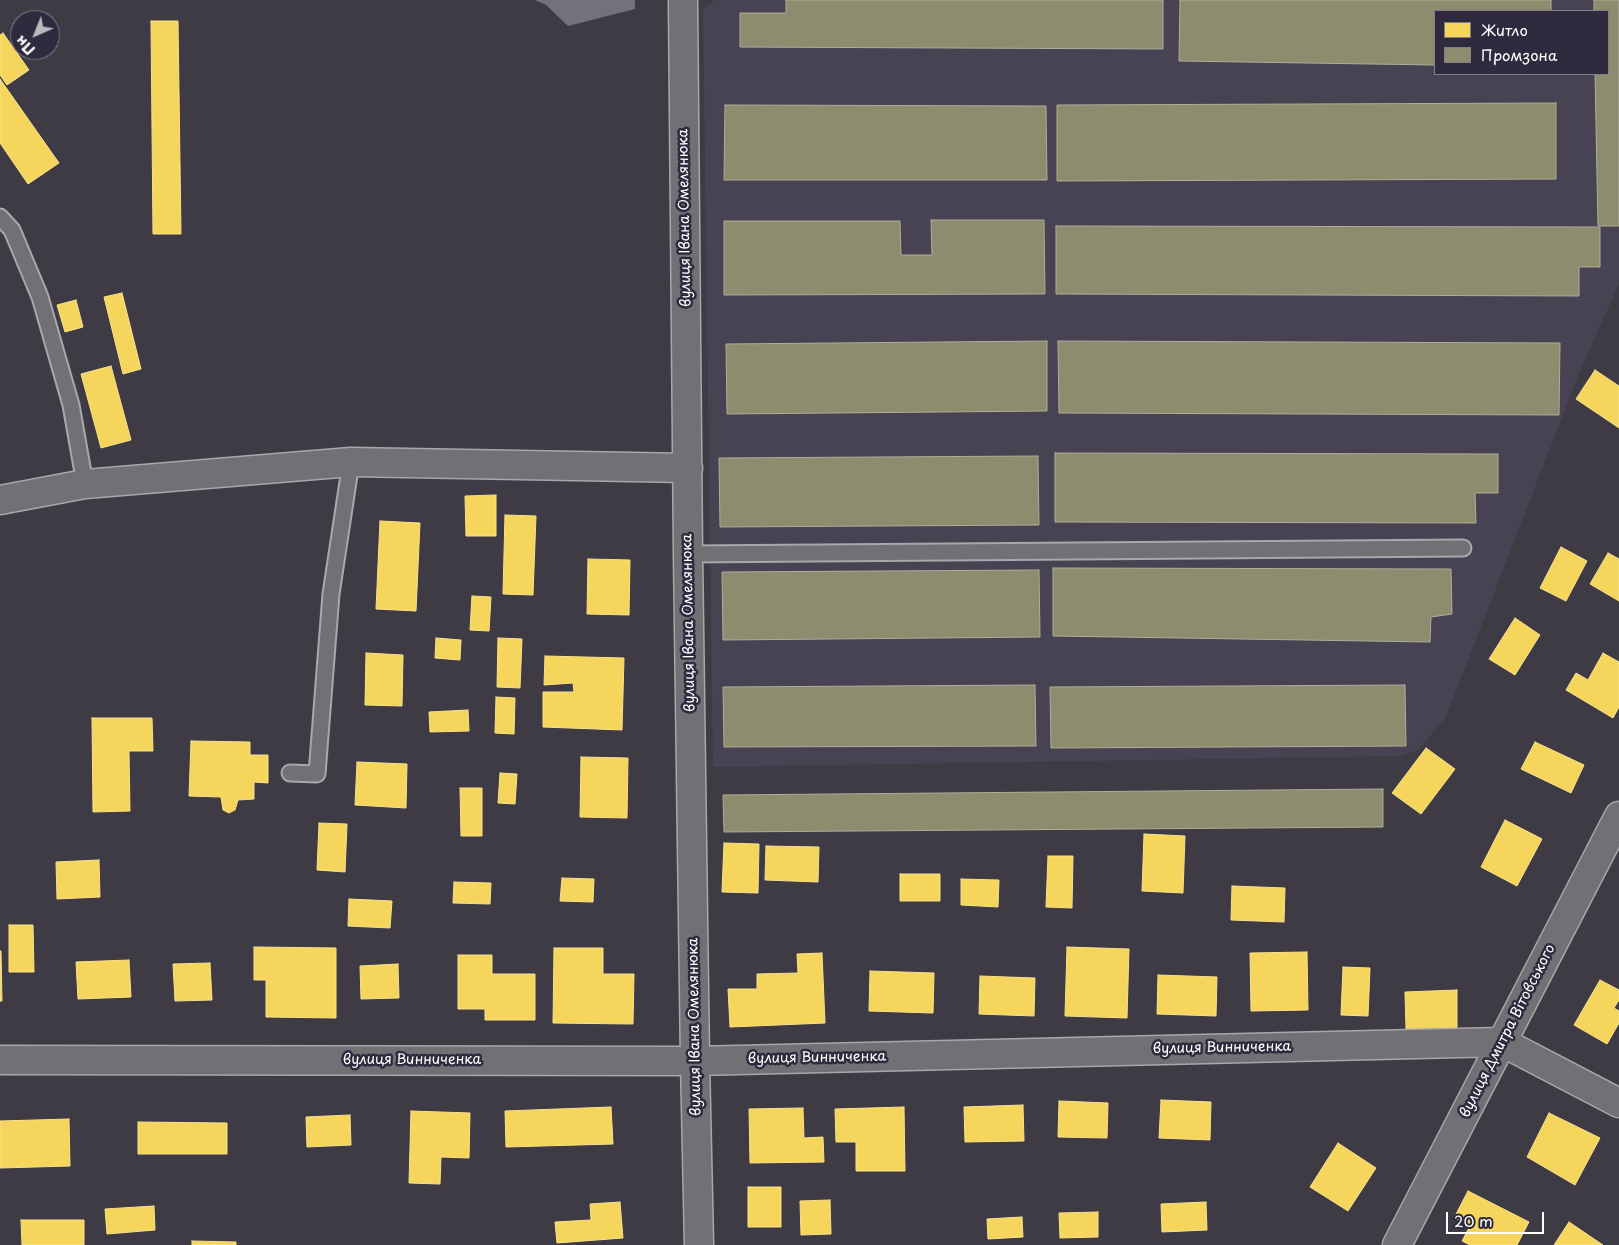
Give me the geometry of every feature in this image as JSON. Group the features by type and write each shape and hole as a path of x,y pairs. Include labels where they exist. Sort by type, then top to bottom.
{"street":[{"name":"вулиця Івана Омелянюка","path":"683,0 688,554 699,1245"},
{"path":"0,500 85,484 351,462 688,468"},
{"name":"вулиця Дмитра Вітовського","path":"1397,1245 1619,816"},
{"name":"вулиця Винниченка","path":"0,1060 695,1060 1502,1042 1619,1103"}],"lane":[{"path":"0,217 12,230 40,297 71,406 85,484"},
{"path":"290,773 317,774 331,594 351,462"},
{"path":"688,554 1462,548"}],"shaded area":[{"path":"535,0 635,0 635,9 568,26 546,5"},
{"path":"715,0 1619,0 1619,284 1580,371 1446,717 1418,750 1401,756 713,767 703,9"}],"building: Житло":[{"path":"151,21 178,21 181,234 153,234"},
{"path":"3,33 10,43 10,60 22,60 29,70 7,85 0,75 0,35"},
{"path":"0,79 59,163 28,184 0,143"},
{"path":"122,293 141,369 123,374 104,297"},
{"path":"76,300 83,327 65,332 57,305"},
{"path":"111,366 131,440 101,448 81,374"},
{"path":"1595,370 1619,386 1619,428 1576,399"},
{"path":"496,495 496,536 466,536 465,496"},
{"path":"505,515 536,516 533,595 503,594"},
{"path":"380,521 420,523 416,611 376,609"},
{"path":"1561,547 1587,561 1566,601 1540,588"},
{"path":"1608,553 1619,559 1619,601 1590,584"},
{"path":"588,559 630,560 629,615 587,614"},
{"path":"472,596 491,597 489,631 470,630"},
{"path":"1515,618 1540,635 1515,675 1489,659"},
{"path":"436,638 461,640 460,660 435,658"},
{"path":"498,638 522,639 520,688 497,687"},
{"path":"366,653 403,655 402,706 365,705"},
{"path":"1603,653 1619,662 1619,707 1613,718 1566,690 1576,673 1588,680"},
{"path":"545,656 624,658 622,730 543,727 543,692 574,692 573,683 544,685"},
{"path":"496,697 515,698 514,734 495,733"},
{"path":"468,710 469,731 430,732 429,712"},
{"path":"92,718 152,718 153,751 129,751 130,811 93,812"},
{"path":"191,741 250,742 250,755 268,755 268,783 254,782 254,799 238,800 235,810 229,813 223,810 221,797 189,796"},
{"path":"1535,742 1584,765 1571,793 1521,769"},
{"path":"1426,748 1455,769 1421,814 1392,793"},
{"path":"581,757 628,758 627,818 580,817"},
{"path":"357,762 407,764 406,808 355,805"},
{"path":"500,773 517,774 515,804 498,803"},
{"path":"460,788 482,788 482,836 461,836"},
{"path":"1505,820 1542,839 1517,886 1481,867"},
{"path":"319,823 347,824 345,872 317,870"},
{"path":"1144,834 1185,836 1183,893 1142,891"},
{"path":"724,843 759,844 758,893 722,892"},
{"path":"766,846 819,847 818,882 765,880"},
{"path":"1048,856 1073,856 1072,908 1046,907"},
{"path":"99,860 100,897 57,899 56,862"},
{"path":"900,874 940,874 940,901 900,901"},
{"path":"562,878 594,879 593,902 560,901"},
{"path":"961,879 999,880 998,907 961,905"},
{"path":"454,882 491,883 490,904 453,903"},
{"path":"1232,886 1285,888 1284,922 1231,920"},
{"path":"349,899 392,901 390,928 348,926"},
{"path":"9,925 33,925 34,972 9,972"},
{"path":"254,947 336,948 336,1018 266,1017 266,980 254,980"},
{"path":"1067,947 1129,949 1127,1018 1065,1016"},
{"path":"554,948 603,948 603,974 634,974 633,1024 553,1023"},
{"path":"1,951 2,1001 0,1001"},
{"path":"1307,952 1308,1010 1251,1011 1250,953"},
{"path":"822,953 825,1023 730,1027 728,989 757,989 757,974 798,973 797,954"},
{"path":"458,955 492,955 492,974 535,974 535,1020 485,1020 485,1009 458,1009"},
{"path":"129,960 131,997 78,999 76,962"},
{"path":"210,963 212,1000 175,1001 173,964"},
{"path":"398,964 399,998 361,999 360,966"},
{"path":"1343,967 1370,968 1368,1016 1341,1015"},
{"path":"870,971 934,973 933,1013 869,1011"},
{"path":"1158,975 1217,977 1216,1016 1157,1014"},
{"path":"980,976 1035,978 1034,1016 979,1014"},
{"path":"1600,980 1619,990 1619,1000 1614,1008 1619,1011 1619,1023 1607,1044 1574,1025"},
{"path":"1457,990 1457,1028 1406,1029 1405,992"},
{"path":"1161,1100 1211,1102 1210,1140 1159,1138"},
{"path":"1059,1101 1108,1103 1107,1138 1058,1137"},
{"path":"1023,1105 1024,1141 965,1142 964,1107"},
{"path":"611,1107 613,1144 506,1147 505,1111"},
{"path":"904,1107 905,1171 856,1171 856,1142 836,1142 835,1109"},
{"path":"803,1108 804,1138 823,1137 824,1162 750,1163 749,1109"},
{"path":"411,1111 470,1113 469,1158 441,1157 440,1184 409,1183"},
{"path":"1549,1113 1600,1138 1575,1185 1527,1157"},
{"path":"350,1115 351,1145 307,1147 306,1117"},
{"path":"69,1119 70,1166 0,1168 0,1121"},
{"path":"138,1122 227,1123 227,1154 138,1154"},
{"path":"1338,1143 1376,1168 1348,1211 1310,1187"},
{"path":"748,1187 781,1187 781,1227 748,1227"},
{"path":"1468,1191 1529,1222 1517,1245 1470,1245 1462,1241 1470,1226 1454,1218"},
{"path":"830,1200 831,1234 801,1235 800,1201"},
{"path":"620,1202 623,1238 557,1243 555,1222 591,1220 590,1204"},
{"path":"1206,1202 1207,1230 1162,1232 1161,1204"},
{"path":"154,1206 155,1230 107,1234 105,1209"},
{"path":"1098,1212 1098,1237 1060,1238 1059,1213"},
{"path":"1022,1217 1023,1237 988,1239 987,1219"},
{"path":"21,1220 84,1220 84,1245 22,1245"},
{"path":"1569,1222 1603,1245 1554,1245"},
{"path":"192,1241 236,1242 236,1245 192,1245"}],"building: Промзона":[{"path":"786,0 1163,0 1163,49 740,47 740,13 786,13"},
{"path":"1180,0 1551,0 1551,10 1434,10 1434,65 1179,61"},
{"path":"1594,0 1619,0 1619,226 1598,226 1595,75 1609,75 1609,10 1594,10"},
{"path":"1556,103 1556,179 1057,181 1057,105"},
{"path":"725,105 1046,106 1047,180 724,180"},
{"path":"931,220 1044,220 1045,294 724,295 724,221 900,221 901,255 932,255"},
{"path":"1056,226 1600,227 1600,267 1579,267 1579,296 1056,294"},
{"path":"1047,341 1047,411 727,414 726,344"},
{"path":"1058,341 1560,343 1559,415 1059,413"},
{"path":"1055,453 1498,454 1498,493 1475,493 1476,523 1055,522"},
{"path":"1038,456 1039,525 720,527 719,458"},
{"path":"1053,568 1451,569 1452,614 1431,617 1430,642 1053,636"},
{"path":"1039,570 1040,637 723,640 722,572"},
{"path":"1035,685 1036,746 724,747 723,687"},
{"path":"1405,685 1406,746 1051,748 1050,687"},
{"path":"1383,789 1383,827 724,832 723,795"}]}
